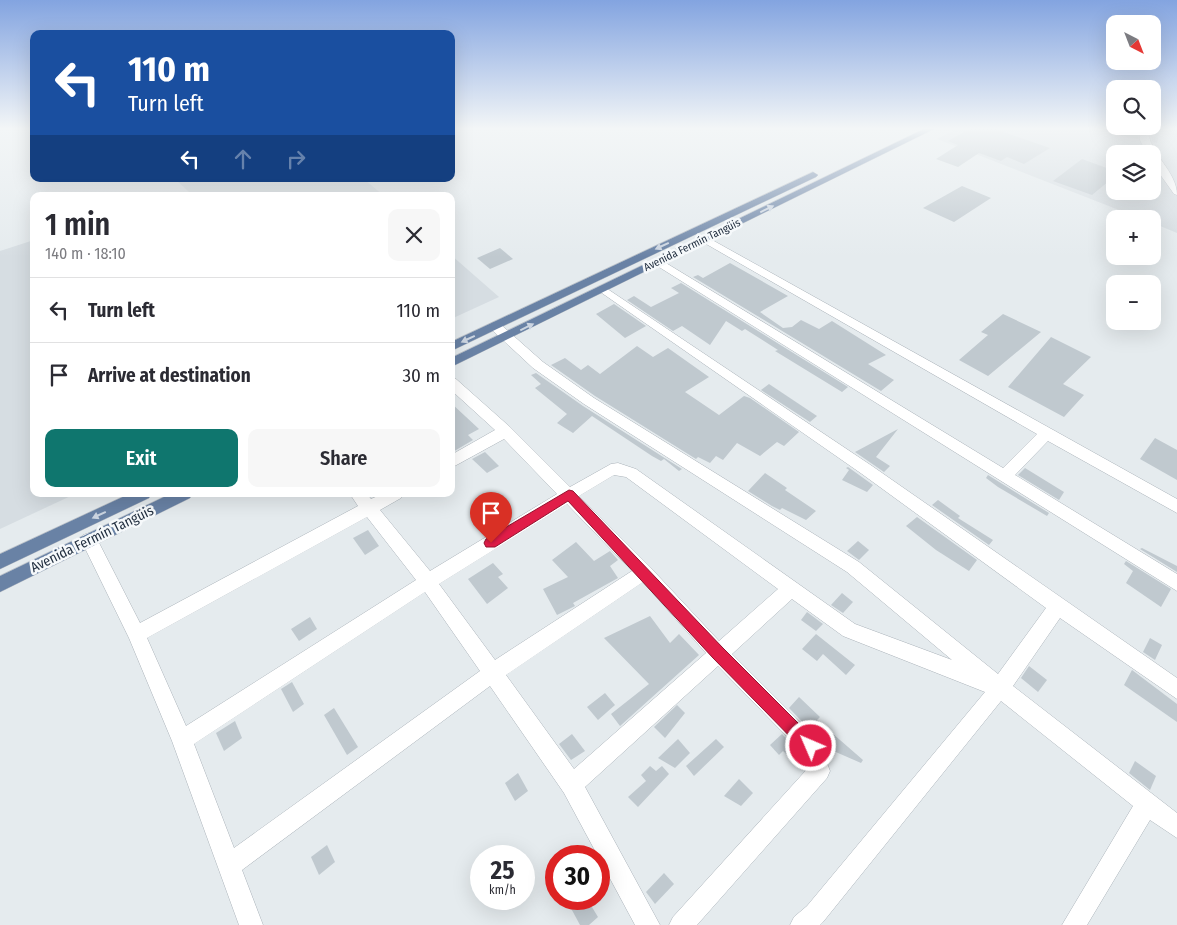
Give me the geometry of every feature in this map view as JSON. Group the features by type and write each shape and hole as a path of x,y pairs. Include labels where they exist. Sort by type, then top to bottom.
{"main road":[{"name":"Avenida Fermín Tangüis","path":"455,345 821,171"},
{"name":"Avenida Fermín Tangüis","path":"455,361 844,171"},
{"name":"Avenida Fermín Tangüis","path":"0,562 137,497"},
{"name":"Avenida Fermín Tangüis","path":"0,584 178,497"}],"street":[{"path":"1163,171 1177,192"},
{"path":"705,239 1177,507"},
{"path":"657,262 1177,583"},
{"path":"603,289 867,470 1058,607 1177,689"},
{"path":"495,326 538,365 589,401 853,567 1000,688 1177,827"},
{"path":"455,386 506,431 569,494 718,653 811,746 819,764 820,771 681,925"},
{"path":"455,460 506,431"},
{"path":"1004,476 1046,434"},
{"path":"182,740 569,494 611,470 618,469 630,472 792,589 861,636 1000,688"},
{"path":"136,634 364,501 382,497"},
{"path":"364,501 428,582 491,674 572,785 648,925"},
{"path":"89,540 136,634 182,740 251,925"},
{"path":"228,866 491,674 644,572"},
{"path":"572,785 792,589"},
{"path":"814,921 1000,688 1058,607"},
{"path":"1074,925 1148,804"}],"shaded area":[{"path":"1019,171 1106,171 1106,200 1161,200 1161,171 1177,171 1177,233 1161,226 1161,210 1119,210"},
{"path":"178,182 368,182 379,192 189,192"},
{"path":"30,241 30,497 69,497 0,529 0,251"},
{"path":"455,258 499,297 455,317"}],"building":[{"path":"1066,171 1106,171 1106,183 1092,195 1053,181"},
{"path":"962,186 991,198 954,222 923,208"},
{"path":"500,248 513,259 490,269 477,258"},
{"path":"730,263 788,296 760,312 783,328 792,327 801,320 819,329 832,321 886,355 868,364 894,380 881,391 693,277 698,275 703,278"},
{"path":"681,283 848,387 842,392 775,351 778,350 745,329 742,331 726,321 710,345 682,326 673,331 627,300 634,296 651,307 679,293 671,288"},
{"path":"614,304 646,326 625,338 596,314"},
{"path":"1003,314 1041,332 988,376 959,360 988,335 981,332"},
{"path":"1051,337 1091,357 1063,384 1084,395 1064,417 1008,387"},
{"path":"637,346 653,357 668,348 709,377 685,392 719,415 744,396 750,398 799,432 784,446 777,442 760,456 737,443 723,460 716,456 710,463 698,457 696,459 595,396 551,365 565,358 581,370 588,365 600,374"},
{"path":"536,373 583,406 682,469 679,471 664,459 661,461 652,456 592,416 573,433 557,423 567,414 535,388 541,384 531,375"},
{"path":"769,384 817,416 810,422 761,390"},
{"path":"455,407 479,429 468,435 473,440 455,451"},
{"path":"898,429 876,457 890,466 884,472 855,452"},
{"path":"1155,438 1177,450 1177,480 1140,459"},
{"path":"485,452 499,466 487,473 472,459"},
{"path":"848,467 873,485 867,492 842,480 849,470 846,468"},
{"path":"1025,468 1064,492 1059,500 1018,475"},
{"path":"765,473 787,488 785,490 816,511 806,520 782,508 780,510 772,506 748,491"},
{"path":"988,475 1049,513 1047,516 998,487 986,478"},
{"path":"938,500 960,516 958,518 993,540 989,545 932,505"},
{"path":"917,517 977,560 969,571 936,550 906,526"},
{"path":"368,530 379,546 365,555 353,538"},
{"path":"858,541 869,550 859,560 847,551"},
{"path":"576,542 594,561 610,551 618,560 610,566 618,578 573,603 575,606 557,615 543,589 568,577 552,560"},
{"path":"1142,548 1177,566 1177,572 1140,549"},
{"path":"1126,561 1171,589 1161,607 1126,583 1133,571 1124,564"},
{"path":"493,563 503,574 498,577 508,588 487,604 468,579"},
{"path":"842,593 853,602 843,613 831,605"},
{"path":"807,612 823,624 816,631 801,620"},
{"path":"650,616 670,643 679,634 699,655 620,726 611,714 649,684 604,638"},
{"path":"310,617 317,629 299,641 291,629"},
{"path":"816,634 855,665 846,675 823,654 817,661 802,649"},
{"path":"1150,638 1162,645 1155,660 1143,652"},
{"path":"1029,666 1047,680 1038,692 1021,678"},
{"path":"1132,670 1177,704 1177,722 1124,685"},
{"path":"292,682 304,704 293,712 281,689"},
{"path":"605,693 615,705 598,720 587,707"},
{"path":"799,697 820,717 817,720 863,760 861,763 822,746 819,739 789,708"},
{"path":"677,705 685,713 665,738 654,727"},
{"path":"334,708 358,747 347,755 324,715"},
{"path":"235,721 242,738 224,751 216,733"},
{"path":"572,734 585,751 571,760 559,744"},
{"path":"782,734 802,755 804,760 800,766 783,751 779,755 770,745"},
{"path":"678,739 690,753 675,768 658,758"},
{"path":"716,739 724,747 694,776 686,766"},
{"path":"1135,761 1156,776 1150,790 1129,773"},
{"path":"650,766 656,771 662,766 669,774 638,807 628,797 646,781 641,775"},
{"path":"518,773 528,791 515,801 505,783"},
{"path":"739,779 753,793 741,806 724,796"},
{"path":"327,845 335,862 319,875 311,857"},
{"path":"664,873 674,884 655,904 646,892"},
{"path":"572,910 594,910 598,917 589,925 580,925"}],"route":[{"path":"491,543 569,494 718,653 811,746"}]}
